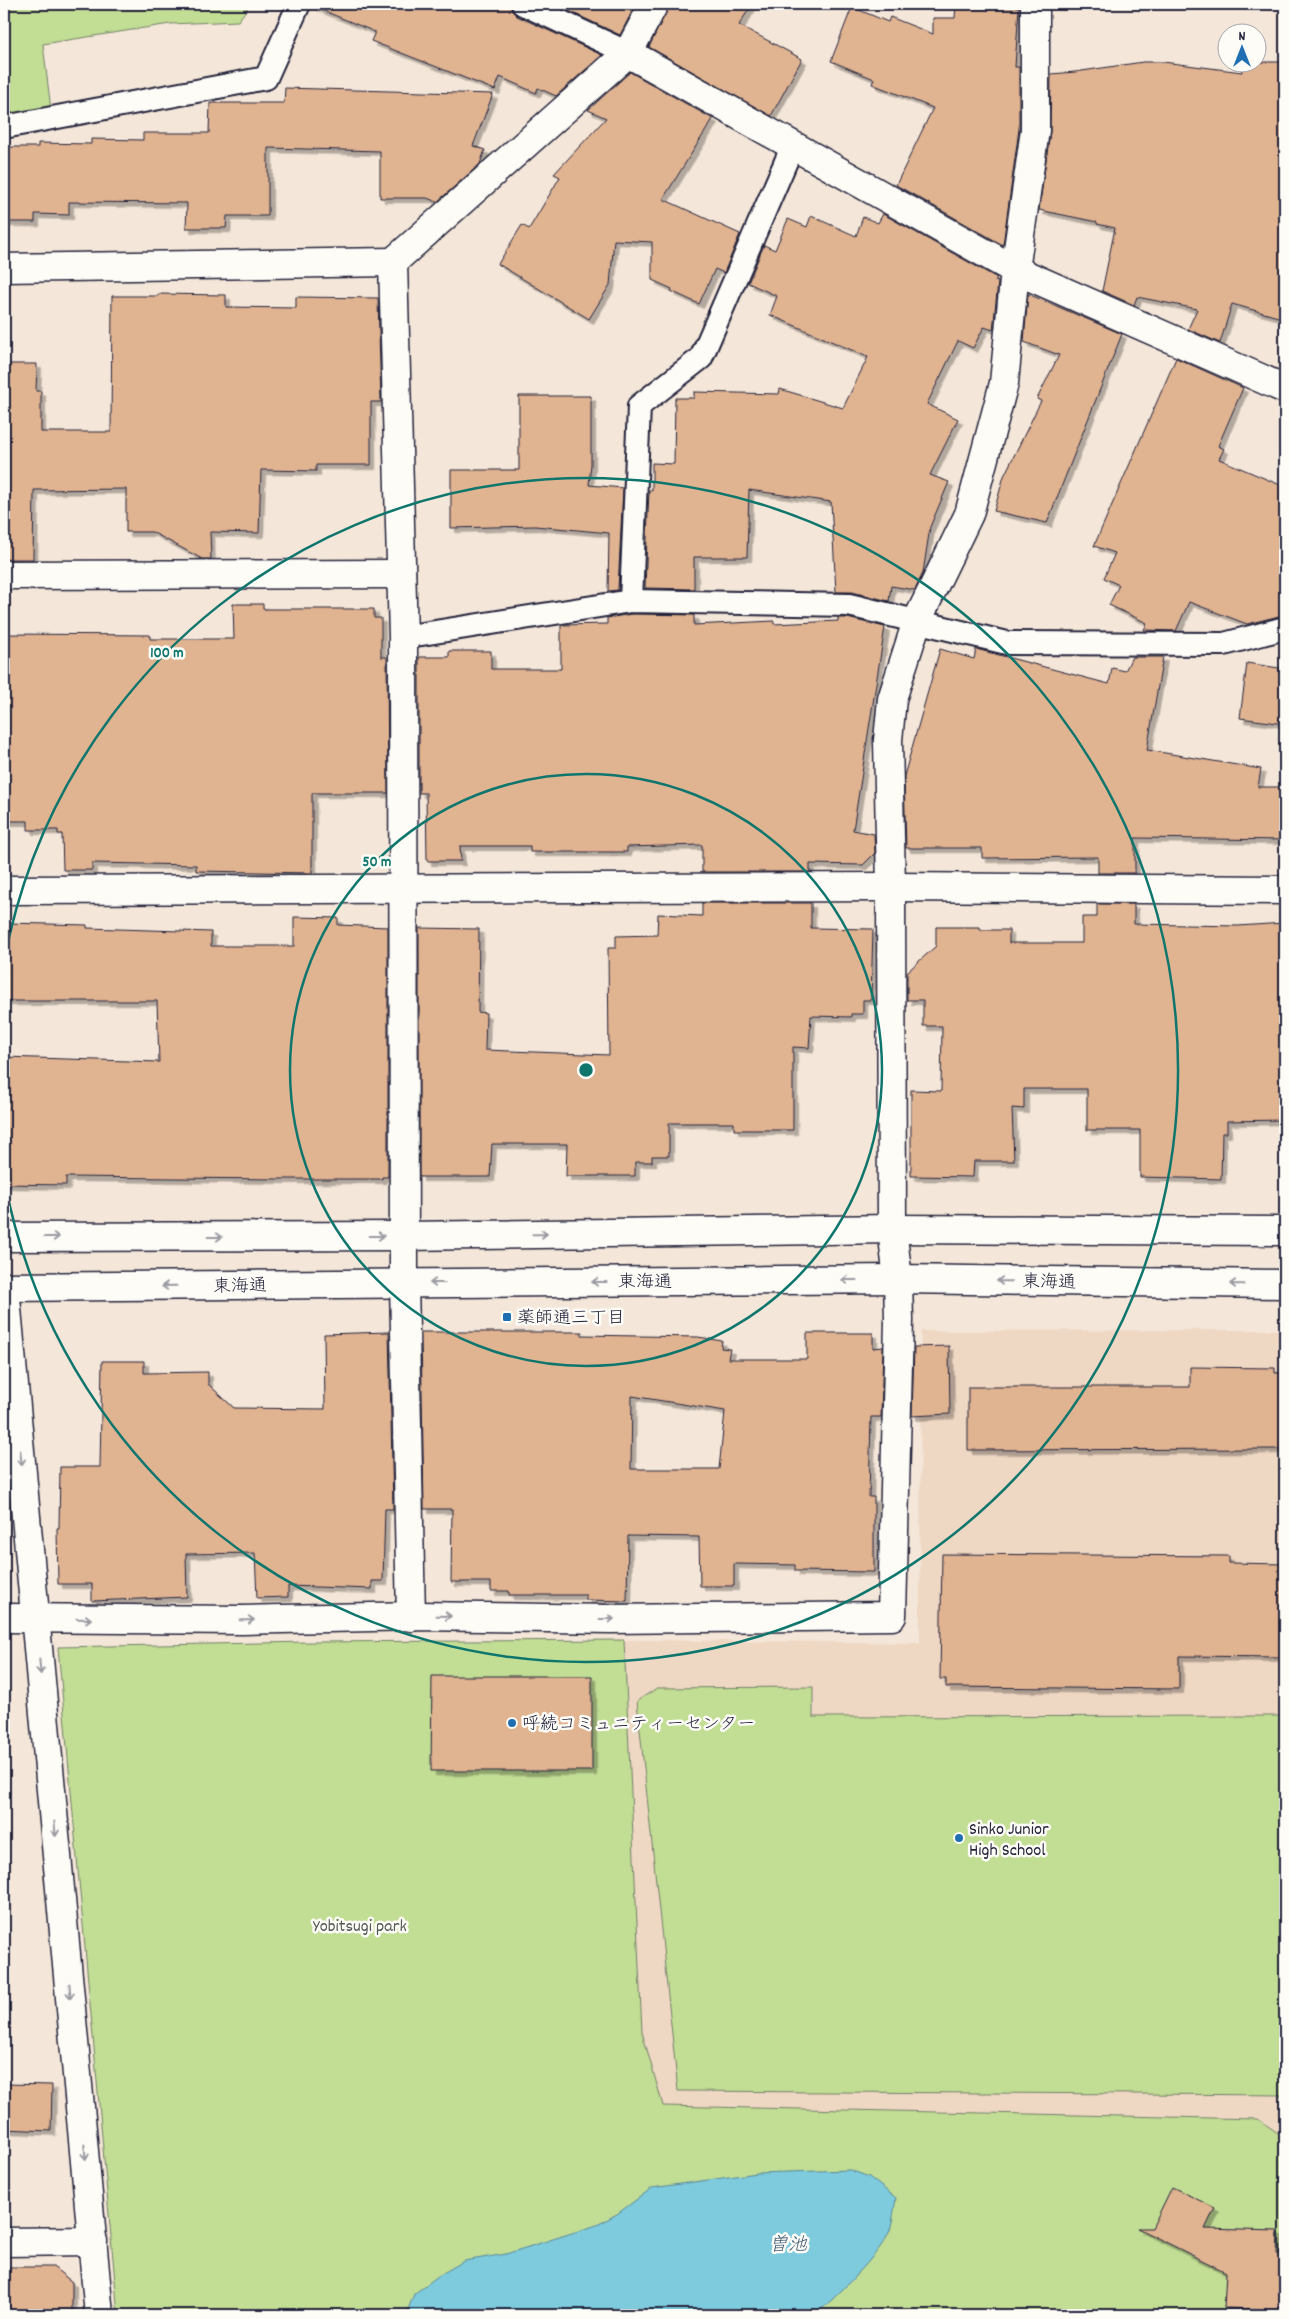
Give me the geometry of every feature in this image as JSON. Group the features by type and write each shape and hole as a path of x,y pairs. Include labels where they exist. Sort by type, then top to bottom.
{"street":[{"path":"4,268 392,262 628,53 654,4"},
{"path":"4,1618 242,1620 411,1617 610,1619 892,1616 900,1320 898,1279 892,1229 891,887 888,740 892,699 917,621 969,514 1004,383 1015,270 1035,130 1035,4"},
{"path":"628,53 1015,270 1285,389"},
{"path":"392,262 403,638 404,1283 411,1617"},
{"path":"4,575 401,574"},
{"path":"4,890 891,887 1285,890"},
{"path":"4,1237 405,1236 892,1229 1285,1231"},
{"name":"東海通","path":"5,1287 898,1279 1285,1284"},
{"path":"5,1287 99,2315"},
{"path":"4,2242 93,2241"}],"lane":[{"path":"4,127 266,78 299,4"},
{"path":"523,4 628,53"},
{"path":"631,601 639,406 701,358 793,145"},
{"path":"403,638 631,601 849,605 1007,643 1224,644 1274,633 1285,628"}],"shaded area":[{"name":"Sinko Junior High School","path":"1285,1330 1285,2138 1258,2119 663,2106 642,2032 624,1640 920,1643 921,1331"}],"green space":[{"path":"4,4 247,4 247,9 238,21 170,24 43,44 51,110 4,119"},
{"name":"Yobitsugi park","path":"624,1640 642,2032 663,2106 1258,2119 1285,2138 1285,2283 1270,2283 1220,2315 118,2315 58,1647 311,1642"},
{"path":"813,1687 813,1717 1285,1716 1285,2095 678,2091 637,1701 657,1688"}],"water":[{"name":"曽池","path":"850,2170 869,2177 896,2198 891,2226 886,2239 868,2262 815,2315 406,2315 414,2294 438,2276 464,2261 506,2254 597,2225 617,2214 652,2188 757,2173"}],"building":[{"path":"312,4 510,4 512,11 517,16 602,55 556,96 538,88 536,93 500,77 495,90 371,41 375,32 312,6"},
{"path":"554,4 636,4 620,35"},
{"path":"670,4 752,4 739,25 802,59 771,116 649,47"},
{"path":"956,4 1019,7 1015,67 1019,67 1019,129 1003,245 896,185 933,108 872,84 874,79 831,61 852,7 888,22 890,17 933,34 933,18 955,18"},
{"path":"1143,62 1163,62 1216,69 1216,72 1266,72 1266,62 1285,62 1285,319 1232,304 1220,343 1188,329 1197,309 1137,297 1134,305 1102,291 1115,228 1097,224 1097,222 1039,210 1050,132 1051,74"},
{"path":"630,72 713,119 663,199 740,234 724,273 715,269 699,304 652,280 652,242 614,240 610,285 589,319 498,264 522,225 529,229 560,177 554,174 606,118 588,110"},
{"path":"285,88 493,94 473,146 485,150 480,164 437,202 427,198 380,198 380,151 268,148 268,216 227,216 226,228 186,228 187,203 69,202 69,215 35,214 35,222 4,222 4,147 38,147 38,143 91,144 91,139 143,140 143,133 209,133 210,103 284,103"},
{"path":"883,214 997,278 995,281 998,282 993,330 984,327 973,348 958,341 927,404 958,419 930,475 949,482 930,527 923,573 915,590 891,586 889,601 852,592 836,592 831,502 749,490 747,557 694,557 694,589 645,588 649,490 652,490 652,463 674,464 675,398 694,398 694,392 779,394 780,389 843,408 868,357 770,315 777,296 748,283 764,245 775,250 788,219 807,227 811,216 856,236 863,217 878,223"},
{"path":"158,294 226,295 226,307 296,308 296,297 378,298 381,402 371,402 371,465 316,465 316,471 261,470 259,533 210,532 211,559 202,559 152,532 126,532 126,489 34,490 33,559 4,559 4,364 37,364 36,391 41,391 41,432 111,432 112,296 158,296"},
{"path":"1028,294 1122,334 1047,523 994,511 1004,476 1041,401 1037,399 1059,355 1024,342"},
{"path":"1176,358 1243,388 1218,446 1224,449 1219,459 1285,487 1285,607 1283,615 1247,624 1189,602 1176,631 1144,630 1147,623 1109,605 1119,585 1104,578 1115,553 1094,546"},
{"path":"519,396 591,396 591,464 589,485 623,488 618,590 608,591 609,533 535,526 451,528 451,470 519,470"},
{"path":"233,604 263,604 263,609 374,609 374,618 381,618 381,657 387,657 388,793 312,793 312,873 196,871 196,865 92,863 92,870 63,870 62,834 58,834 58,830 28,830 28,821 4,821 4,634 150,635 150,639 234,639"},
{"path":"632,614 694,615 694,625 774,621 774,624 838,621 838,618 847,618 885,627 853,830 874,834 875,853 863,865 810,864 810,872 702,872 702,845 627,847 627,852 530,852 530,846 460,846 461,861 427,861 426,793 419,793 419,657 449,657 449,651 491,651 491,669 561,669 561,625 607,624 607,618"},
{"path":"940,649 974,659 976,649 1109,684 1112,668 1125,671 1132,657 1163,657 1147,750 1261,769 1258,787 1285,787 1285,840 1135,838 1135,873 1098,873 1098,857 982,858 982,848 906,848 904,776"},
{"path":"1247,663 1285,669 1285,724 1240,718"},
{"path":"702,903 811,903 811,928 873,929 871,1000 863,1000 863,1014 851,1014 851,1017 811,1016 809,1048 793,1047 793,1130 734,1130 734,1123 669,1123 669,1156 652,1156 652,1162 635,1162 635,1176 566,1176 567,1144 492,1144 490,1177 419,1177 419,928 479,929 478,1012 486,1013 485,1050 609,1055 608,948 616,948 616,936 657,935 658,914 702,916"},
{"path":"1097,904 1134,904 1134,924 1238,926 1285,923 1285,1120 1227,1121 1227,1133 1222,1133 1221,1179 1140,1177 1140,1130 1087,1130 1087,1089 1024,1089 1024,1109 1012,1108 1014,1161 974,1161 973,1177 911,1176 911,1090 941,1091 942,1026 923,1026 923,1000 907,1000 907,972 936,946 936,927 980,927 980,930 1009,930 1009,943 1082,943 1082,917 1097,917"},
{"path":"294,917 338,918 338,925 388,927 388,1177 382,1177 382,1179 276,1179 66,1177 66,1185 4,1184 4,1057 159,1062 157,1001 6,1001 8,923 87,925 87,928 211,932 211,946 294,946"},
{"path":"389,1332 393,1509 385,1509 383,1581 372,1581 372,1589 288,1586 288,1597 257,1598 255,1553 186,1554 187,1597 92,1601 92,1584 58,1584 57,1528 59,1528 60,1467 100,1467 102,1361 144,1361 144,1373 208,1372 208,1384 234,1408 325,1409 324,1334"},
{"path":"421,1332 582,1332 582,1335 698,1337 722,1341 721,1348 730,1349 728,1359 807,1359 807,1333 873,1333 873,1348 883,1347 881,1417 871,1417 869,1497 874,1497 874,1572 795,1571 795,1565 734,1564 734,1586 700,1586 699,1537 628,1536 627,1601 586,1600 586,1595 509,1595 509,1591 491,1591 491,1582 451,1582 452,1509 424,1509","holes":["632,1396 725,1411 719,1469 631,1469"]},
{"path":"949,1346 950,1414 912,1416 914,1347"},
{"path":"1190,1367 1275,1368 1275,1373 1285,1373 1285,1449 968,1450 968,1387 1190,1387"},
{"path":"942,1554 1229,1556 1229,1563 1285,1564 1285,1657 1179,1656 1179,1689 946,1687 946,1679 940,1679"},
{"name":"呼続コミュニティーセンター","path":"432,1676 592,1676 592,1771 431,1771"},
{"path":"4,2084 52,2085 51,2131 4,2129"},
{"path":"1172,2187 1215,2208 1205,2229 1278,2231 1277,2254 1285,2254 1285,2310 1224,2308 1226,2272 1137,2228 1152,2228"},
{"path":"9,2267 53,2267 72,2282 72,2315 9,2315"}],"place":[{"name":"薬師通三丁目","path":"507,1317"},
{"name":"呼続コミュニティーセンター","path":"512,1723"},
{"name":"Sinko Junior High School","path":"959,1838"}]}
